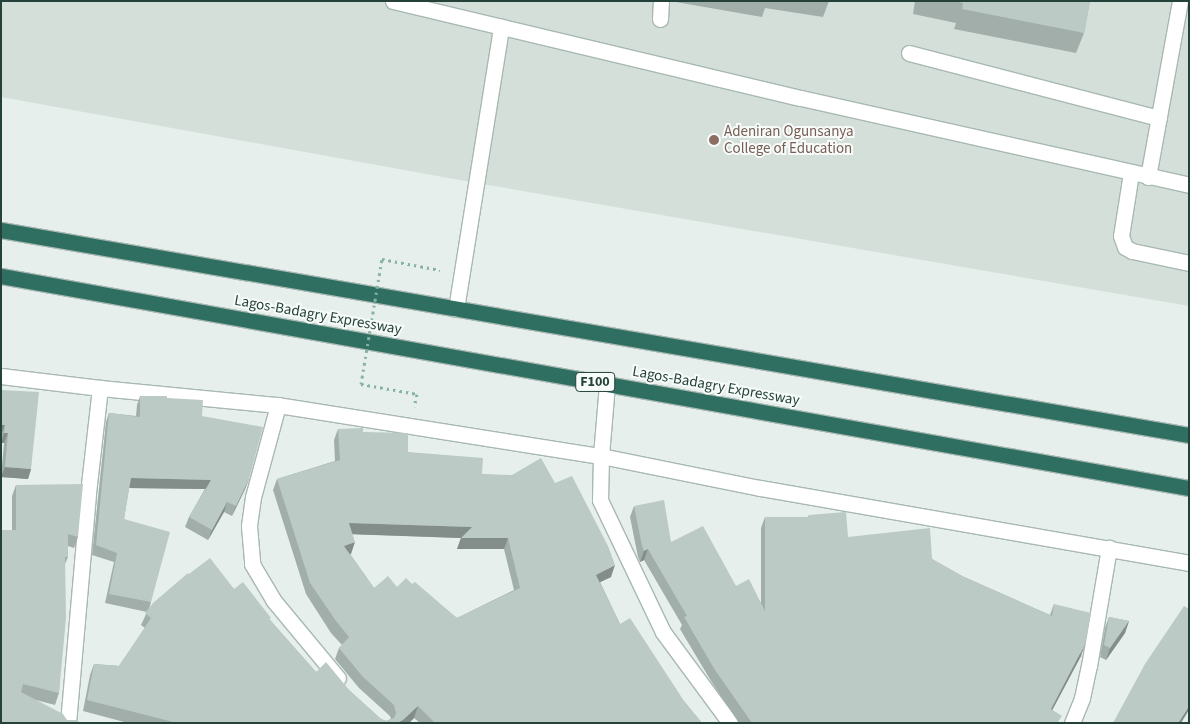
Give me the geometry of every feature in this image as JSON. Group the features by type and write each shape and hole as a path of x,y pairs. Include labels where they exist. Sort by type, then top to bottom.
{"highway":[{"name":"Lagos-Badagry Expressway","path":"1,230 1189,435"},
{"name":"Lagos-Badagry Expressway","path":"1,276 1189,488"}],"street":[{"path":"393,1 1189,185"},
{"path":"660,19 661,1"},
{"path":"1148,177 1180,1"},
{"path":"456,309 501,27"},
{"path":"910,52 1159,118"},
{"path":"1131,173 1121,236 1125,247 1132,251 1189,263"},
{"path":"1,376 100,388 278,405 601,456 780,491 1189,563"},
{"path":"607,384 601,456 600,500 663,632 722,720"},
{"path":"68,723 88,493 100,388"},
{"path":"278,405 253,497 249,526 252,564 274,601 346,688"},
{"path":"1072,723 1082,698 1089,666 1109,548"}],"path":[{"path":"417,394 361,384 382,259 437,269"}],"shaded area":[{"name":"Adeniran Ogunsanya College of Education","path":"1,1 1189,1 1189,306 476,183 1,97"}],"building":[{"path":"955,1 1090,1 1084,33 962,9 963,3"},
{"path":"1,390 39,392 31,469 5,467 8,433 4,433 5,425 1,425"},
{"path":"140,396 167,396 167,398 203,400 202,416 263,427 249,479 236,506 227,502 212,530 189,517 211,480 131,478 124,519 170,532 151,602 109,594 117,553 96,545 109,413 140,417"},
{"path":"363,428 363,432 408,433 408,452 483,458 482,474 512,475 541,458 555,483 572,476 608,546 615,565 596,575 620,624 630,618 686,704 702,723 435,723 418,706 397,723 177,723 87,700 94,664 119,666 151,618 145,613 153,603 188,573 210,558 234,589 243,582 271,618 269,619 316,672 326,662 350,691 381,719 386,721 394,718 396,713 394,705 363,677 339,648 349,637 310,583 277,479 340,460 338,429","holes":["349,523 472,527 461,538 508,538 520,588 457,618 415,582 412,584 406,578 397,587 388,576 374,588 344,546 355,542"]},
{"path":"83,484 78,537 68,534 68,557 65,557 66,618 59,693 23,684 21,692 63,714 67,720 76,720 81,723 1,723 1,530 16,530 16,485"},
{"path":"664,500 671,542 703,526 736,586 749,579 765,611 765,517 809,517 809,515 846,512 848,537 930,528 932,559 962,576 1052,616 1054,604 1091,613 1085,644 1051,709 1062,716 1057,723 752,723 715,670 684,617 687,616 648,549 644,551 642,546 634,506"},
{"path":"1184,606 1189,609 1189,706 1178,723 1113,723 1145,664"},
{"path":"1109,617 1129,621 1110,648 1104,645"}],"place":[{"name":"Adeniran Ogunsanya College of Education","path":"714,140"}]}
